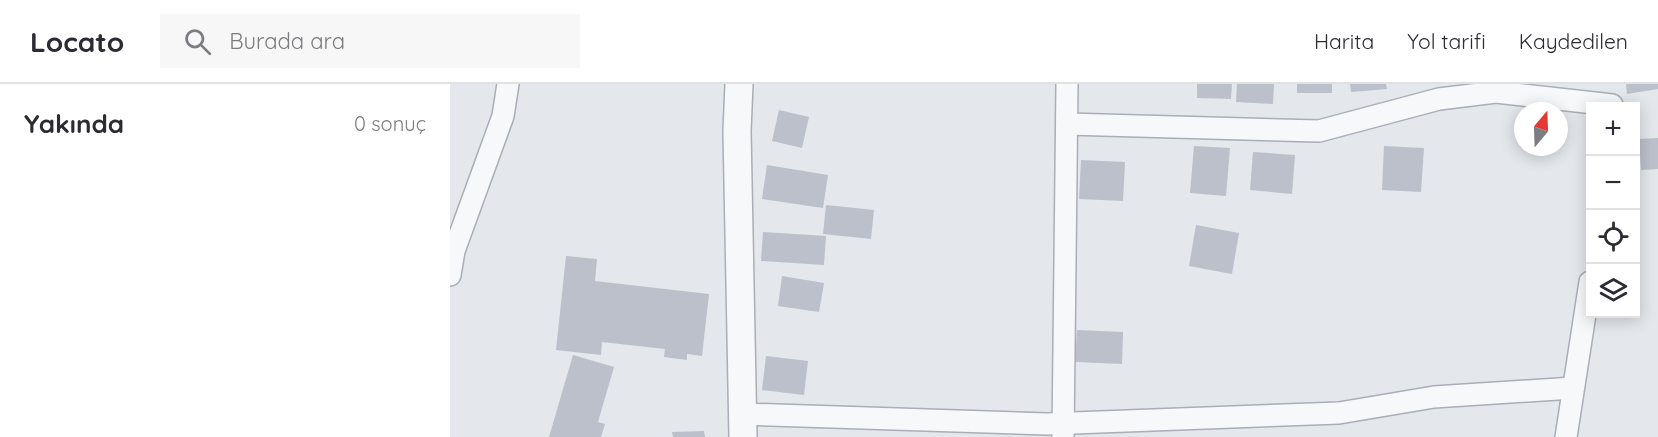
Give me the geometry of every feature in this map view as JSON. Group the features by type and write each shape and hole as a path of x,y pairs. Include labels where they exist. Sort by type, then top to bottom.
{"street":[{"path":"450,275 454,251 502,116 508,84"},
{"path":"740,84 737,131 743,426 1063,430 1339,413 1434,397 1573,388"},
{"path":"1063,430 1067,84"},
{"path":"1067,124 1320,131 1439,99 1496,92 1612,98"},
{"path":"1566,437 1586,307"}],"building":[{"path":"1197,84 1232,84 1231,99 1197,98"},
{"path":"1237,84 1274,84 1273,104 1236,102"},
{"path":"1297,84 1332,84 1332,93 1297,93"},
{"path":"1350,84 1386,84 1387,89 1351,92"},
{"path":"1626,84 1658,84 1658,89 1627,94"},
{"path":"779,110 809,117 802,148 772,141"},
{"path":"1658,138 1658,169 1641,170 1640,139"},
{"path":"1194,146 1230,148 1226,196 1190,193"},
{"path":"1384,146 1424,148 1421,192 1382,190"},
{"path":"1253,152 1295,155 1292,194 1250,190"},
{"path":"1081,160 1125,162 1123,201 1079,199"},
{"path":"767,165 828,175 823,208 762,199"},
{"path":"826,205 874,210 871,239 823,234"},
{"path":"1196,225 1239,233 1232,274 1189,266"},
{"path":"763,232 826,236 824,265 761,261"},
{"path":"566,256 597,259 595,281 709,294 702,356 687,354 687,360 664,357 665,349 602,342 601,355 556,350"},
{"path":"782,276 824,283 819,312 778,306"},
{"path":"1077,330 1123,332 1122,364 1075,362"},
{"path":"573,355 614,367 598,422 605,424 601,437 549,437"},
{"path":"766,356 808,361 804,395 762,390"},
{"path":"704,431 705,437 673,437 672,432"}]}
